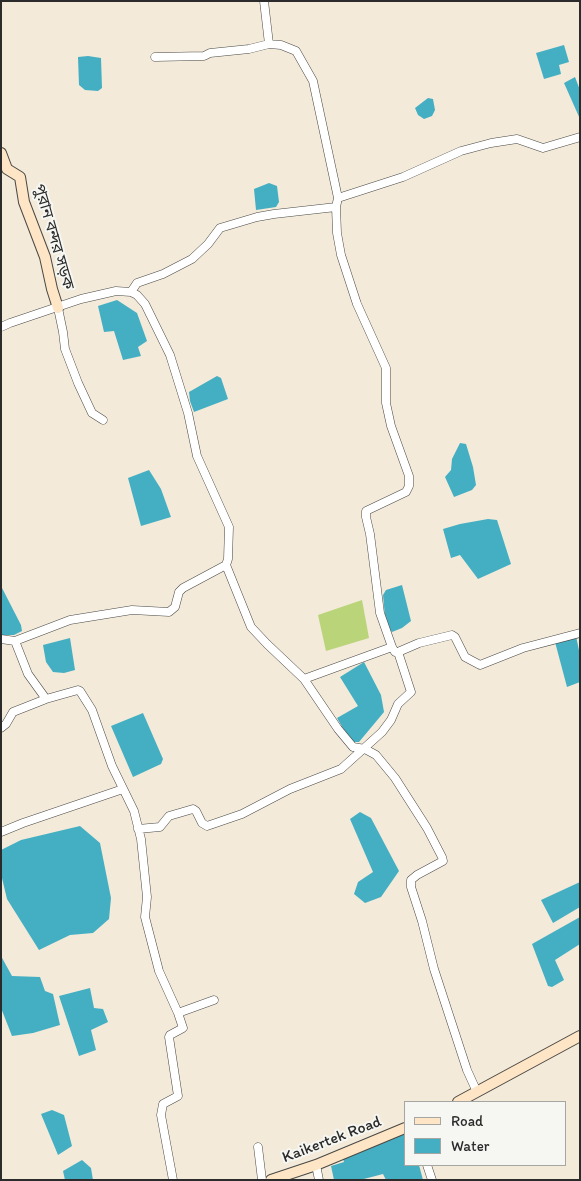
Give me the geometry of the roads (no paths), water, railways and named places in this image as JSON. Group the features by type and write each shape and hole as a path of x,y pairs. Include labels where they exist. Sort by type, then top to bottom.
{"main road":[{"name":"পুরান বন্দর সড়ক","path":"1,154 7,169 20,177 24,202 45,257 58,308"},
{"path":"460,1101 580,1036"},
{"name":"Kaikertek Road","path":"271,1180 316,1165 404,1128"}],"street":[{"path":"264,1 269,44"},
{"path":"138,829 160,827 169,816 189,810 196,811 202,823 207,826 242,814 290,789 341,769 382,732 391,720 398,704 411,692 380,613 370,534 366,517 366,511 406,492 409,486 409,476 391,426 386,403 386,368 357,304 341,255 337,232 336,207 338,198 313,81 296,51 287,46 269,44 249,49 210,52 204,56 155,57"},
{"path":"338,198 403,177 461,151 491,143 517,139 543,148 580,136"},
{"path":"131,292 137,283 163,274 192,259 208,244 220,228 265,215 336,207"},
{"path":"1,327 10,322 81,299 116,291 131,292 137,295 145,304 170,355 188,413 197,456 229,528 228,559 226,565 251,626 304,679 338,729 353,747 365,749 376,755 395,778 427,828 442,857 443,861 412,880 410,887 467,1070 478,1092"},
{"path":"58,308 65,349 78,383 92,412 103,420"},
{"path":"1,639 16,641 70,620 132,610 169,612 175,607 179,592 183,588 226,565"},
{"path":"304,679 395,650 452,635 466,657 480,665 523,648 580,633"},
{"path":"16,641 28,674 46,699"},
{"path":"1,728 6,724 13,712 60,694 80,691 92,710 112,766 134,811 141,839 147,897 145,917 159,971 183,1028 170,1035 169,1040 178,1096 163,1104 161,1115 174,1180"},
{"path":"1,832 23,822 123,789"},
{"path":"178,1013 214,1000"},
{"path":"258,1147 262,1180"},
{"path":"316,1165 319,1180"},
{"path":"427,1166 432,1180"}],"water":[{"path":"564,45 569,62 559,65 561,74 544,79 536,53"},
{"path":"78,57 101,58 102,88 98,91 85,90 79,85"},
{"path":"575,77 580,90 580,119 564,83"},
{"path":"428,98 433,99 435,110 432,116 424,119 418,115 415,108"},
{"path":"269,183 277,186 279,202 276,207 256,210 254,189"},
{"path":"117,300 137,313 147,341 138,347 141,356 123,360 114,331 104,332 98,306"},
{"path":"217,376 221,378 228,399 194,412 189,392"},
{"path":"460,443 466,444 476,485 472,490 454,497 445,477 451,470 452,459"},
{"path":"149,470 161,489 171,517 141,526 128,478"},
{"path":"488,519 497,520 511,564 478,579 460,555 451,558 443,529"},
{"path":"402,585 411,621 402,628 392,632 386,627 383,595 386,590"},
{"path":"1,586 21,625 22,631 14,635 1,635"},
{"path":"576,636 580,655 580,682 567,687 555,642"},
{"path":"70,638 75,670 64,673 53,672 46,662 43,645"},
{"path":"364,662 381,695 384,712 359,742 351,742 337,718 358,706 340,677"},
{"path":"143,713 163,759 161,764 133,777 111,726"},
{"path":"360,812 371,818 399,871 381,897 365,903 354,894 358,882 373,872 350,819"},
{"path":"80,826 100,843 111,898 109,919 93,933 70,935 39,950 7,899 1,874 1,850 21,840"},
{"path":"580,882 580,907 553,923 541,900"},
{"path":"580,917 580,944 555,960 564,980 552,987 548,986 532,944"},
{"path":"1,956 12,976 40,977 45,991 53,994 60,1025 33,1033 12,1036 1,1008"},
{"path":"90,988 94,1008 103,1009 108,1022 91,1030 96,1050 79,1056 59,996"},
{"path":"52,1110 64,1115 72,1146 58,1155 41,1114"},
{"path":"404,1132 404,1166 419,1166 423,1180 386,1180 383,1174 360,1180 334,1180 331,1166 344,1162 342,1156"},
{"path":"82,1160 91,1168 93,1180 65,1180 63,1171"}]}
